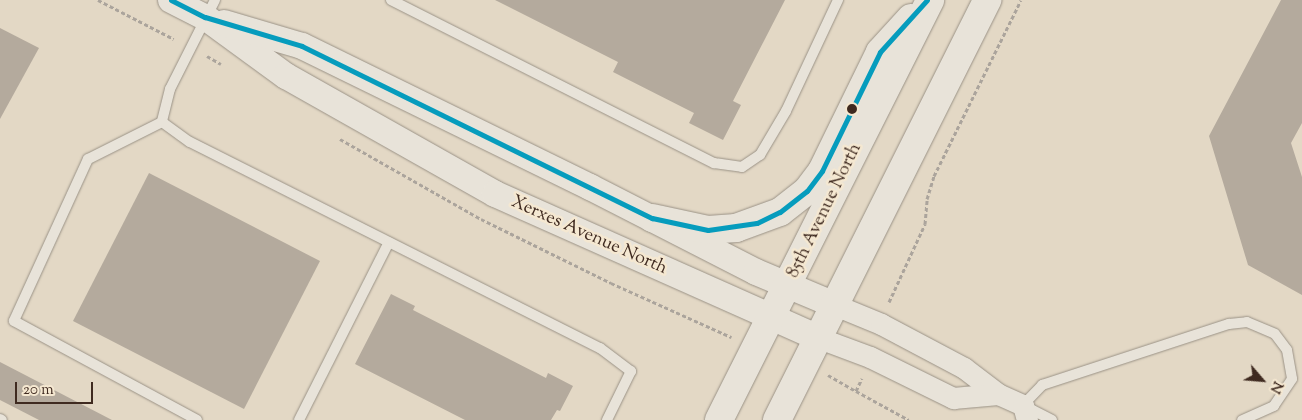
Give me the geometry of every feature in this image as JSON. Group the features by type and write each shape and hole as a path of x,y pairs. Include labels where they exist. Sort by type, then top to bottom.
{"main road":[{"path":"652,218 708,230 736,228 780,212 806,191 822,171 880,52 929,0"},
{"name":"85th Avenue North","path":"719,420 788,286 929,0"},
{"path":"776,420 819,338 987,0"}],"street":[{"name":"Xerxes Avenue North","path":"171,0 210,9 302,46 788,286 880,324 964,368 1025,412"},
{"name":"Xerxes Avenue North","path":"210,9 286,76 495,194 772,318 870,357 953,398 998,394"}],"lane":[{"path":"391,0 714,163 742,167 760,155 777,126 838,0"},
{"path":"162,122 170,88 210,9"},
{"path":"162,122 190,142 600,348 632,371 607,420"},
{"path":"162,122 88,159 14,321 197,420"},
{"path":"299,420 389,242"},
{"path":"1052,420 1025,412 1042,385 1229,324 1247,322 1275,334 1288,350 1292,379 1274,406 1242,420"}],"path":[{"path":"886,310 920,240 934,176 1021,0"},
{"path":"856,391 866,370"},
{"path":"835,378 909,420"}],"building":[{"path":"495,0 785,0 733,101 741,105 723,140 689,123 694,113 613,72 618,62"},
{"path":"1281,0 1302,0 1302,123 1291,143 1302,177 1302,295 1248,265 1209,136"},
{"path":"0,28 39,48 0,119"},
{"path":"149,173 320,261 244,409 73,321"},
{"path":"391,294 415,306 413,310 546,378 548,373 573,386 560,411 557,410 551,420 465,420 355,364"},
{"path":"0,362 112,420 39,420 0,400"}],"transit line":[{"path":"171,0 205,17 302,46 652,218 708,230 757,223 780,212 807,191 822,171 880,52 927,0"}]}
